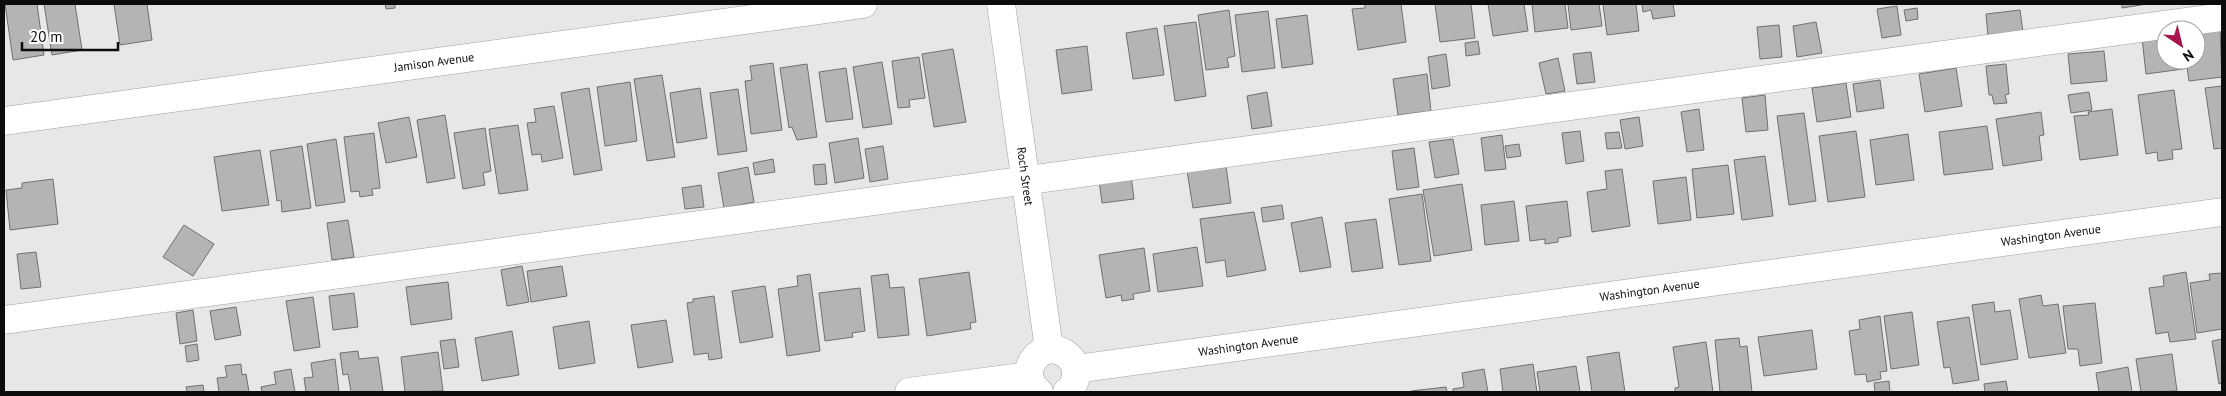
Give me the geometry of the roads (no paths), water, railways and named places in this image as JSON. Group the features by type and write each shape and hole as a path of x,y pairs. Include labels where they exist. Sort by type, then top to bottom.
{"street":[{"name":"Jamison Avenue","path":"4,121 863,4"},
{"name":"Roch Street","path":"1001,4 1049,349"},
{"path":"4,320 2222,17"},
{"name":"Washington Avenue","path":"1072,381 2222,212"},
{"path":"908,392 1034,384 1030,366 1035,356 1049,349 1065,352 1073,360 1072,381"}]}
